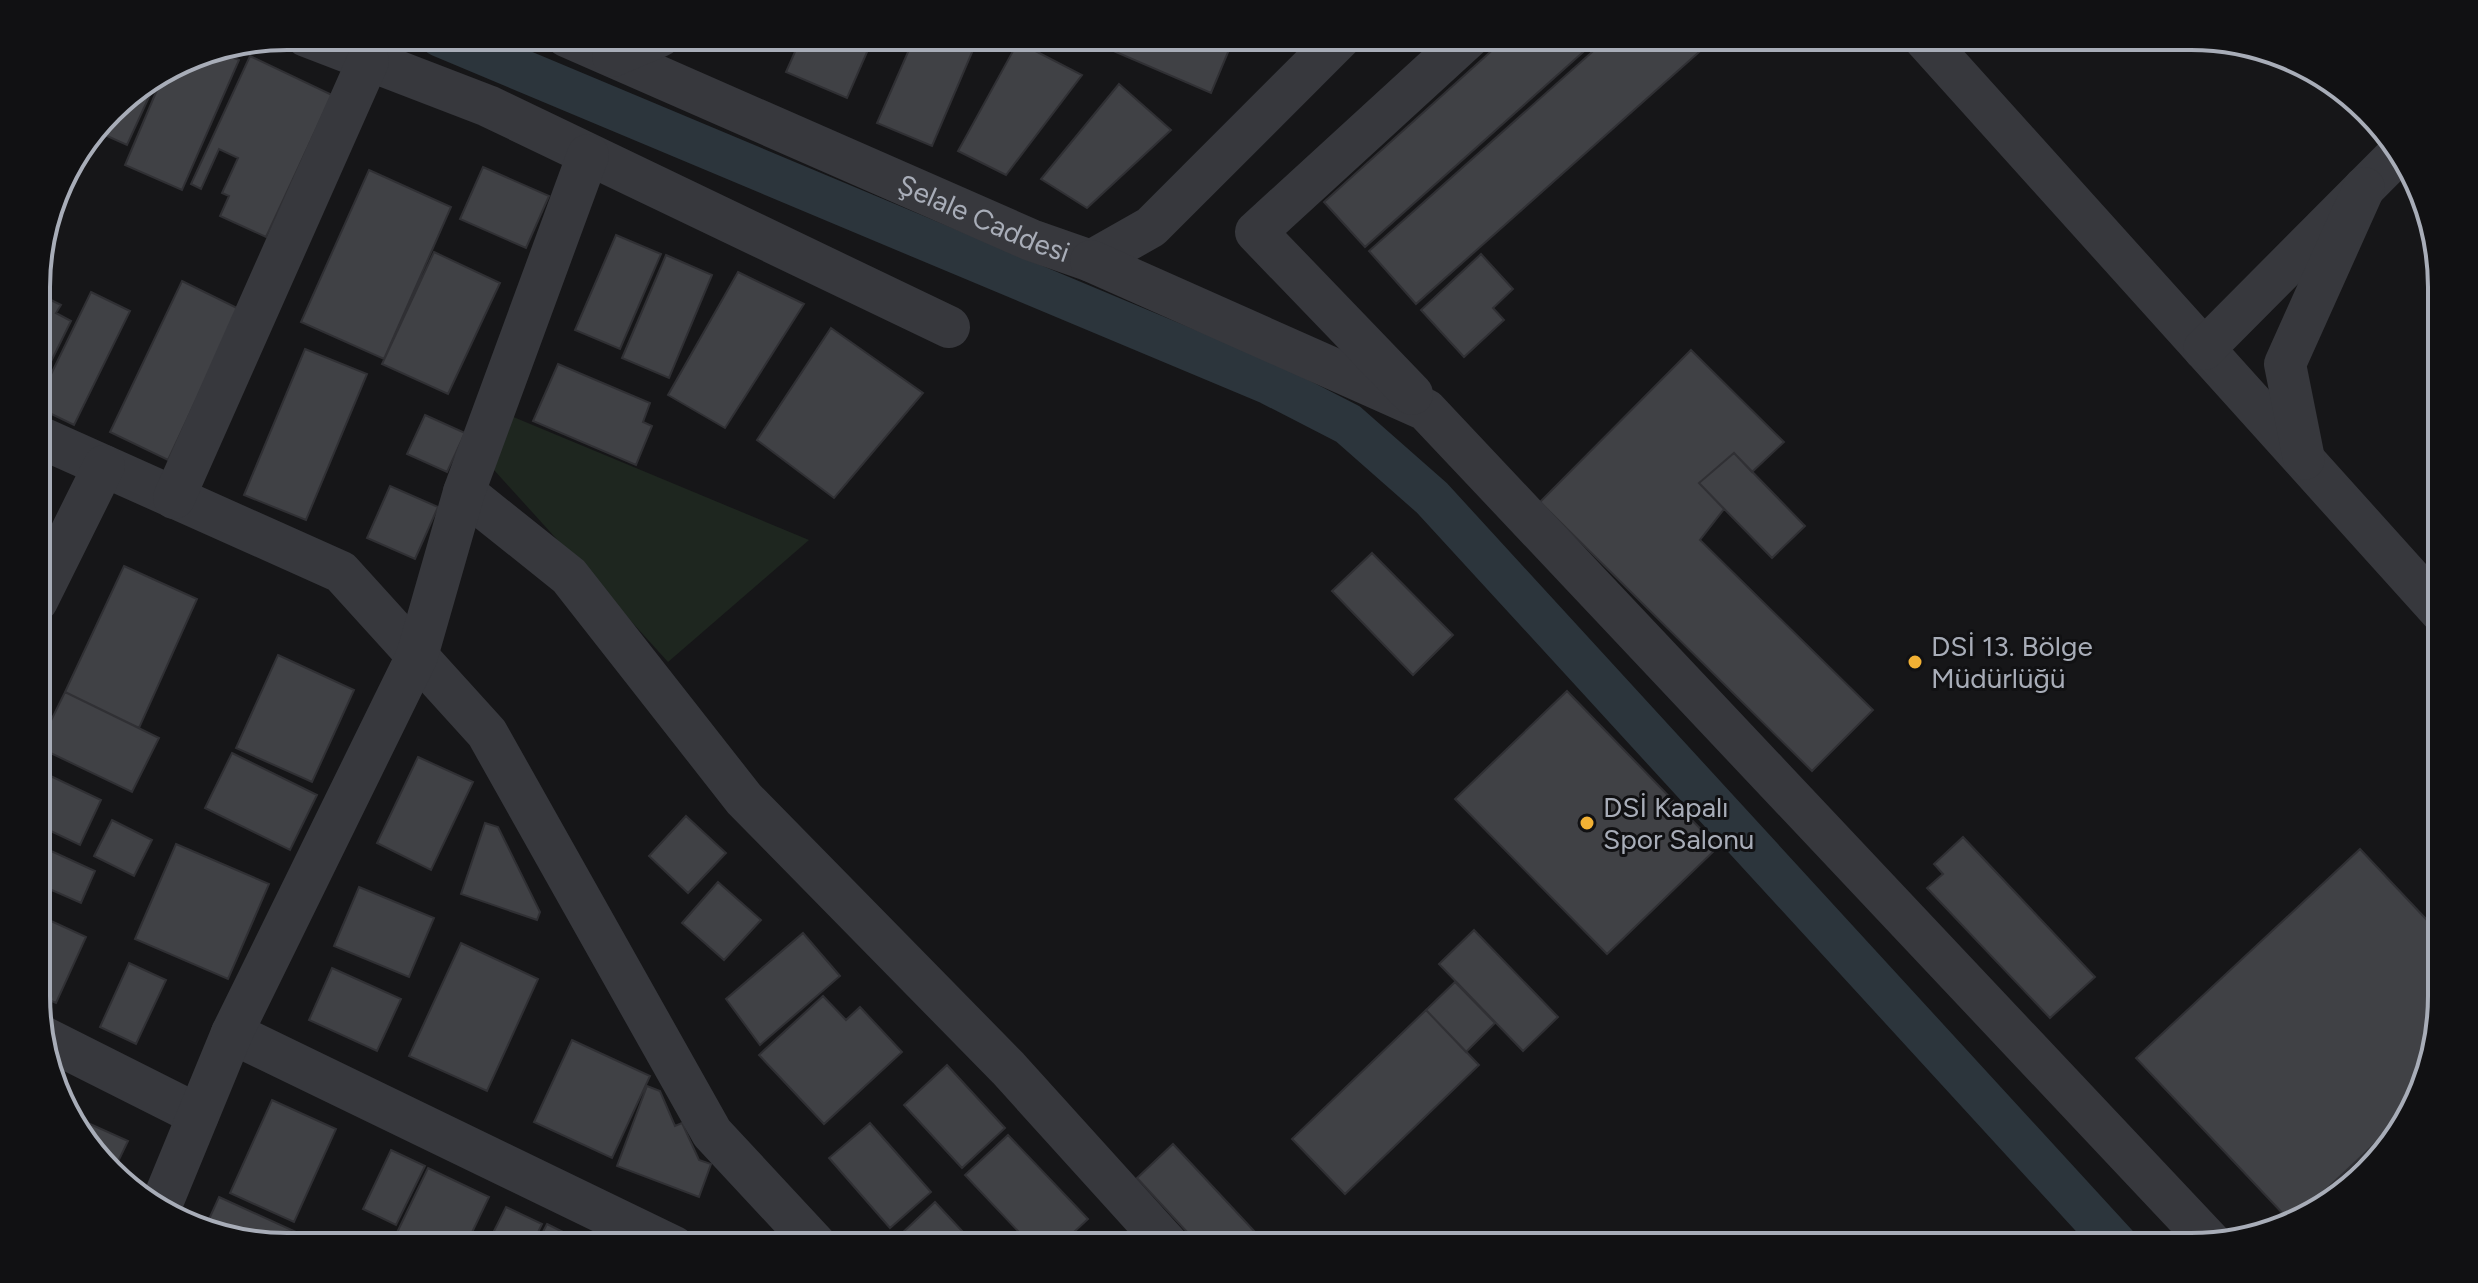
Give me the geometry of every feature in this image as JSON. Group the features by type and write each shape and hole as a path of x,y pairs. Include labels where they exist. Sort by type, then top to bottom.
{"street":[{"path":"341,50 488,106 949,327"},
{"name":"Şelale Caddesi","path":"599,50 1031,240 1091,261 1151,227 1328,50"},
{"path":"613,56 627,50"},
{"path":"1455,50 1256,232 2201,1232"},
{"path":"1935,50 2428,597"},
{"path":"174,498 368,61"},
{"path":"164,1198 232,1033 417,656 464,492 588,155"},
{"path":"2204,349 2391,161"},
{"path":"2304,459 2285,364 2364,188"},
{"path":"1091,261 1426,410"},
{"path":"51,442 341,572 487,733 712,1133 805,1233"},
{"path":"51,574 104,466"},
{"path":"464,492 569,576 744,799 1008,1068 1157,1233"},
{"path":"232,1033 645,1233"},
{"path":"55,1043 198,1115"}],"shaded area":[{"path":"511,416 809,540 668,662 494,470"}],"building":[{"path":"796,50 868,50 847,98 786,72"},
{"path":"909,50 973,50 932,146 877,123"},
{"path":"1014,50 1034,50 1082,75 1006,175 958,151"},
{"path":"1111,50 1229,50 1211,93"},
{"path":"1492,50 1585,50 1365,247 1324,202"},
{"path":"1594,50 1701,50 1416,304 1369,251"},
{"path":"250,56 332,95 266,237 220,216 229,196 222,193 238,158 219,149 201,189 191,184"},
{"path":"231,57 239,60 182,190 125,165 158,88 196,68"},
{"path":"1119,84 1171,130 1087,208 1041,179"},
{"path":"151,94 127,145 105,135 119,119"},
{"path":"483,167 549,196 526,248 460,219"},
{"path":"369,170 451,207 384,359 301,322"},
{"path":"616,235 661,254 620,349 575,330"},
{"path":"434,252 500,283 448,394 382,364"},
{"path":"1481,254 1513,289 1493,308 1504,320 1464,357 1421,310"},
{"path":"666,255 712,275 669,378 622,358"},
{"path":"738,272 804,304 725,428 668,395"},
{"path":"182,281 239,309 168,460 110,432"},
{"path":"91,292 130,311 74,425 51,414 51,375"},
{"path":"51,300 61,305 56,313 71,321 51,362"},
{"path":"831,328 923,393 834,498 757,440"},
{"path":"305,349 367,374 306,520 244,495"},
{"path":"1691,350 1784,442 1752,472 1734,453 1699,483 1724,509 1700,540 1873,710 1812,771 1540,502"},
{"path":"558,364 650,403 643,422 652,426 636,465 533,421"},
{"path":"425,415 465,433 447,472 407,454"},
{"path":"1734,453 1805,526 1772,558 1699,483"},
{"path":"390,486 438,507 415,559 367,538"},
{"path":"1372,553 1453,635 1413,675 1332,591"},
{"path":"124,566 197,599 139,728 65,692"},
{"path":"278,655 354,690 312,782 236,748"},
{"name":"DSİ Kapalı Spor Salonu","path":"1567,691 1718,847 1607,954 1455,799"},
{"path":"65,692 159,738 132,792 50,753 50,722"},
{"path":"232,753 317,795 290,850 205,808"},
{"path":"418,757 473,782 431,870 377,843"},
{"path":"50,776 101,800 80,845 50,831"},
{"path":"686,816 726,853 688,893 649,856"},
{"path":"112,820 152,840 134,876 94,856"},
{"path":"485,823 498,827 540,912 537,920 461,894"},
{"path":"1963,837 2095,977 2050,1018 1927,888 1943,874 1934,864"},
{"path":"176,844 269,884 228,979 135,939"},
{"path":"2360,849 2428,921 2428,996 2423,1043 2404,1101 2378,1141 2321,1194 2296,1209 2283,1214 2136,1058"},
{"path":"50,851 95,871 81,903 50,889"},
{"path":"718,882 761,920 724,960 682,923"},
{"path":"359,887 434,918 409,977 334,946"},
{"path":"50,921 86,937 56,1003 50,1000"},
{"path":"1474,930 1558,1017 1523,1051 1439,964"},
{"path":"803,933 840,976 760,1045 726,999"},
{"path":"461,943 538,979 487,1091 409,1056"},
{"path":"129,963 166,980 136,1044 100,1027"},
{"path":"332,968 401,999 377,1051 309,1020"},
{"path":"1455,982 1495,1023 1466,1052 1426,1010"},
{"path":"823,996 846,1020 860,1007 902,1052 824,1124 759,1055"},
{"path":"1426,1010 1479,1065 1345,1194 1292,1139"},
{"path":"572,1040 650,1076 612,1158 534,1122"},
{"path":"947,1065 1005,1128 962,1168 904,1105"},
{"path":"647,1086 660,1091 675,1126 682,1123 699,1160 711,1164 699,1197 617,1166"},
{"path":"272,1100 336,1129 294,1222 230,1193"},
{"path":"87,1123 128,1141 118,1161"},
{"path":"870,1123 931,1192 890,1228 829,1158"},
{"path":"1008,1135 1088,1219 1073,1233 1019,1233 965,1175"},
{"path":"1173,1144 1255,1232 1188,1233 1137,1178"},
{"path":"391,1150 425,1166 396,1225 363,1209"},
{"path":"428,1168 489,1197 472,1233 397,1233"},
{"path":"219,1197 296,1232 240,1228 209,1219"},
{"path":"935,1202 964,1233 903,1233"},
{"path":"506,1207 542,1224 538,1233 493,1233"},
{"path":"547,1224 565,1233 542,1233"}],"waterway":[{"path":"473,50 1270,384 1348,424 1432,498 2105,1232"}],"place":[{"name":"DSİ 13. Bölge Müdürlüğü","path":"1915,662"},
{"name":"DSİ Kapalı Spor Salonu","path":"1587,823"}]}
